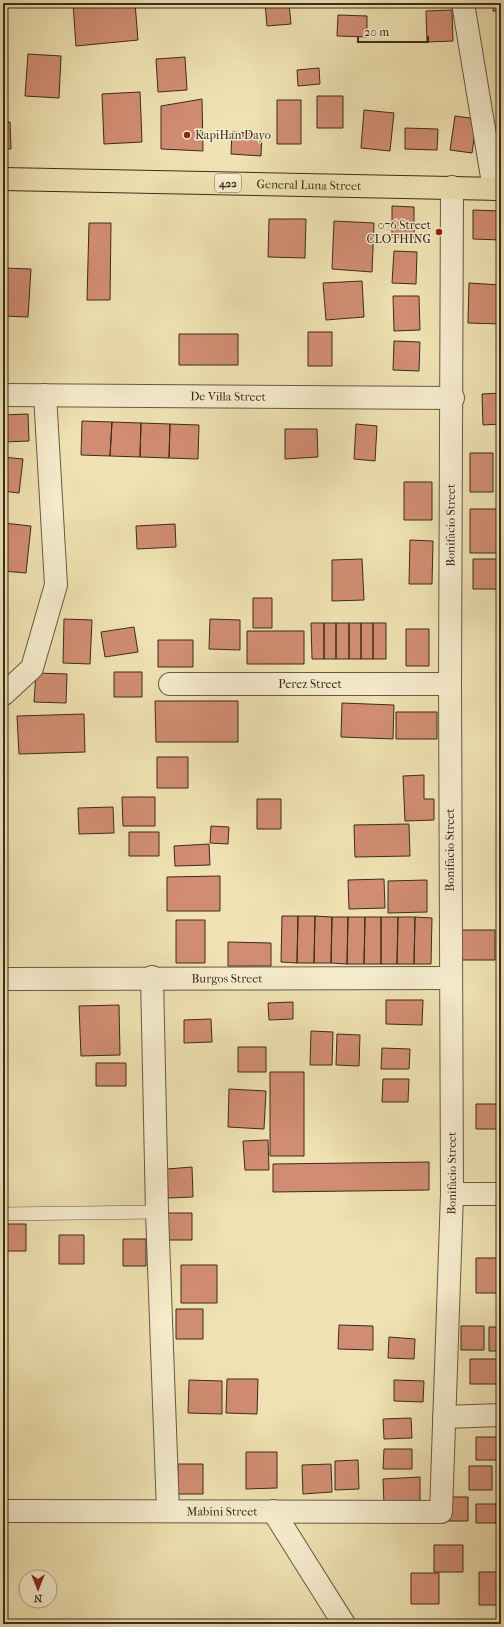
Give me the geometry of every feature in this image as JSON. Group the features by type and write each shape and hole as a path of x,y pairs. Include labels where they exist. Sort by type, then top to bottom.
{"main road":[{"name":"General Luna Street","path":"3,180 498,189"}],"street":[{"path":"463,3 498,189"},
{"name":"Bonifacio Street","path":"441,1512 452,1194 450,684 453,398 452,187"},
{"name":"De Villa Street","path":"3,395 453,398"},
{"path":"4,694 32,668 56,585 44,395"},
{"name":"Perez Street","path":"170,684 450,684"},
{"path":"152,977 157,1212 168,1511"},
{"name":"Burgos Street","path":"3,979 152,977 451,978"},
{"path":"452,1194 501,1194"},
{"path":"444,1417 501,1415"},
{"name":"Mabini Street","path":"3,1511 441,1512"},
{"path":"273,1511 344,1624"}],"lane":[{"path":"3,1214 157,1212"}],"building":[{"path":"73,3 135,3 138,40 76,46"},
{"path":"265,3 289,3 291,24 267,26"},
{"path":"493,3 501,3 501,11 493,11"},
{"path":"452,10 453,41 427,42 426,11"},
{"path":"338,15 367,16 367,37 337,36"},
{"path":"28,54 61,56 59,98 25,96"},
{"path":"185,57 187,90 158,92 156,59"},
{"path":"319,68 320,84 298,86 297,70"},
{"path":"498,73 501,73 501,93 498,93"},
{"path":"140,92 142,142 104,144 102,94"},
{"path":"317,96 343,96 343,128 317,128"},
{"path":"202,99 203,151 161,149 161,106"},
{"path":"277,100 301,100 301,144 277,144"},
{"path":"364,110 394,113 390,151 361,148"},
{"path":"455,116 477,119 472,153 450,150"},
{"path":"3,122 10,122 11,149 3,149"},
{"path":"405,128 438,129 437,150 405,149"},
{"path":"232,132 262,134 261,156 231,154"},
{"path":"392,206 414,207 414,238 392,237"},
{"path":"473,210 501,211 501,240 473,239"},
{"path":"269,219 306,219 305,258 268,257"},
{"path":"334,221 374,223 372,272 332,269"},
{"path":"89,223 111,223 110,300 87,300"},
{"path":"394,251 417,252 416,284 392,283"},
{"path":"3,268 31,269 28,317 3,316"},
{"path":"362,281 364,317 326,320 323,283"},
{"path":"469,283 501,285 501,324 468,323"},
{"path":"393,296 419,296 420,330 394,331"},
{"path":"308,332 332,332 332,366 308,366"},
{"path":"179,334 238,334 238,365 179,365"},
{"path":"394,341 420,342 419,371 393,370"},
{"path":"501,393 501,424 483,425 482,394"},
{"path":"28,414 29,441 3,442 3,415"},
{"path":"82,421 112,422 110,456 81,455"},
{"path":"112,422 141,423 140,457 110,456"},
{"path":"141,423 170,424 169,458 140,457"},
{"path":"170,424 199,425 198,459 169,458"},
{"path":"356,424 377,426 375,461 354,459"},
{"path":"285,429 317,429 318,457 285,459"},
{"path":"470,453 493,453 493,492 470,492"},
{"path":"3,457 23,459 19,493 3,491"},
{"path":"404,482 432,482 432,520 404,520"},
{"path":"470,509 498,509 498,553 470,553"},
{"path":"3,523 31,526 26,573 3,571"},
{"path":"175,524 176,547 137,549 136,526"},
{"path":"410,540 433,541 432,584 409,584"},
{"path":"362,559 364,600 332,601 332,560"},
{"path":"473,559 499,559 500,589 473,589"},
{"path":"253,598 272,598 272,628 253,628"},
{"path":"64,619 92,620 90,664 63,663"},
{"path":"210,619 240,620 240,650 209,649"},
{"path":"311,623 324,623 324,659 312,659"},
{"path":"324,623 336,623 336,659 324,659"},
{"path":"336,623 349,623 349,659 336,659"},
{"path":"349,623 361,623 361,659 349,659"},
{"path":"361,623 373,623 373,659 361,659"},
{"path":"373,623 386,623 386,659 373,659"},
{"path":"134,627 138,652 105,657 101,632"},
{"path":"406,629 429,629 429,666 406,666"},
{"path":"247,631 304,631 304,664 247,664"},
{"path":"158,640 193,640 193,667 158,667"},
{"path":"114,672 142,672 142,697 114,697"},
{"path":"36,673 67,674 66,703 34,702"},
{"path":"155,701 238,701 238,742 156,742"},
{"path":"342,703 394,705 393,739 341,737"},
{"path":"396,712 437,712 437,739 396,739"},
{"path":"84,714 85,752 19,754 17,716"},
{"path":"157,757 188,757 188,788 157,788"},
{"path":"424,775 424,799 434,799 434,820 405,821 403,776"},
{"path":"122,797 155,797 155,826 123,826"},
{"path":"257,799 281,799 281,829 257,829"},
{"path":"113,807 114,833 79,834 78,808"},
{"path":"409,824 410,856 355,857 354,825"},
{"path":"211,826 229,827 228,844 210,843"},
{"path":"129,832 159,832 159,856 129,856"},
{"path":"209,844 210,865 175,866 174,846"},
{"path":"220,876 220,911 167,911 167,877"},
{"path":"384,879 385,908 349,909 348,880"},
{"path":"427,880 427,912 388,913 388,881"},
{"path":"282,916 298,916 297,963 281,962"},
{"path":"298,916 315,916 314,963 297,963"},
{"path":"315,916 332,917 331,963 314,963"},
{"path":"332,917 348,917 347,964 331,963"},
{"path":"348,917 365,917 364,964 347,964"},
{"path":"365,917 381,917 381,964 364,964"},
{"path":"381,917 398,917 397,964 381,964"},
{"path":"398,917 415,917 414,964 397,964"},
{"path":"415,917 432,918 431,964 414,964"},
{"path":"176,920 205,920 205,963 176,963"},
{"path":"461,930 495,930 495,960 461,960"},
{"path":"228,942 271,943 271,966 228,966"},
{"path":"386,1000 423,1000 422,1025 386,1024"},
{"path":"293,1002 293,1019 269,1020 268,1003"},
{"path":"119,1005 120,1055 81,1056 79,1006"},
{"path":"211,1019 212,1042 184,1043 184,1020"},
{"path":"311,1031 333,1032 332,1065 310,1065"},
{"path":"337,1034 360,1035 359,1066 336,1065"},
{"path":"238,1047 266,1047 266,1072 238,1072"},
{"path":"382,1048 410,1049 409,1069 381,1069"},
{"path":"96,1063 126,1063 126,1086 96,1086"},
{"path":"270,1072 304,1072 304,1156 270,1156"},
{"path":"383,1079 409,1079 408,1102 382,1102"},
{"path":"229,1089 266,1091 264,1129 228,1127"},
{"path":"476,1104 501,1104 501,1129 476,1129"},
{"path":"268,1140 269,1170 245,1170 243,1141"},
{"path":"429,1162 429,1190 273,1192 273,1164"},
{"path":"192,1167 193,1197 168,1198 167,1169"},
{"path":"166,1213 192,1213 192,1240 166,1240"},
{"path":"4,1224 26,1224 26,1251 4,1251"},
{"path":"59,1235 84,1235 84,1264 59,1264"},
{"path":"123,1239 146,1239 146,1266 123,1266"},
{"path":"476,1258 501,1258 501,1293 476,1293"},
{"path":"181,1265 217,1265 217,1303 181,1303"},
{"path":"176,1309 203,1309 203,1339 176,1339"},
{"path":"339,1325 373,1326 373,1350 338,1349"},
{"path":"461,1326 484,1326 484,1350 461,1350"},
{"path":"489,1327 501,1327 501,1351 489,1351"},
{"path":"389,1337 415,1339 414,1359 388,1358"},
{"path":"470,1359 501,1359 501,1384 470,1384"},
{"path":"227,1379 258,1379 257,1414 226,1413"},
{"path":"189,1380 222,1381 222,1414 188,1413"},
{"path":"394,1380 424,1381 423,1402 394,1401"},
{"path":"411,1418 412,1438 384,1439 383,1419"},
{"path":"476,1437 499,1437 499,1460 476,1460"},
{"path":"384,1449 412,1449 412,1469 383,1469"},
{"path":"246,1452 277,1452 277,1488 246,1489"},
{"path":"358,1460 359,1489 335,1490 335,1461"},
{"path":"178,1464 203,1464 203,1494 178,1494"},
{"path":"331,1464 332,1492 303,1494 302,1465"},
{"path":"469,1466 492,1466 492,1490 469,1490"},
{"path":"420,1477 420,1503 384,1504 383,1479"},
{"path":"448,1497 468,1497 468,1521 448,1521"},
{"path":"476,1504 496,1504 496,1523 476,1523"},
{"path":"434,1545 463,1545 463,1572 434,1572"},
{"path":"479,1572 501,1572 501,1605 479,1605"},
{"path":"411,1573 439,1573 439,1604 411,1604"}],"place":[{"name":"KapiHan Dayo","path":"187,135"},
{"name":"076 Street CLOTHING","path":"439,232"}]}
